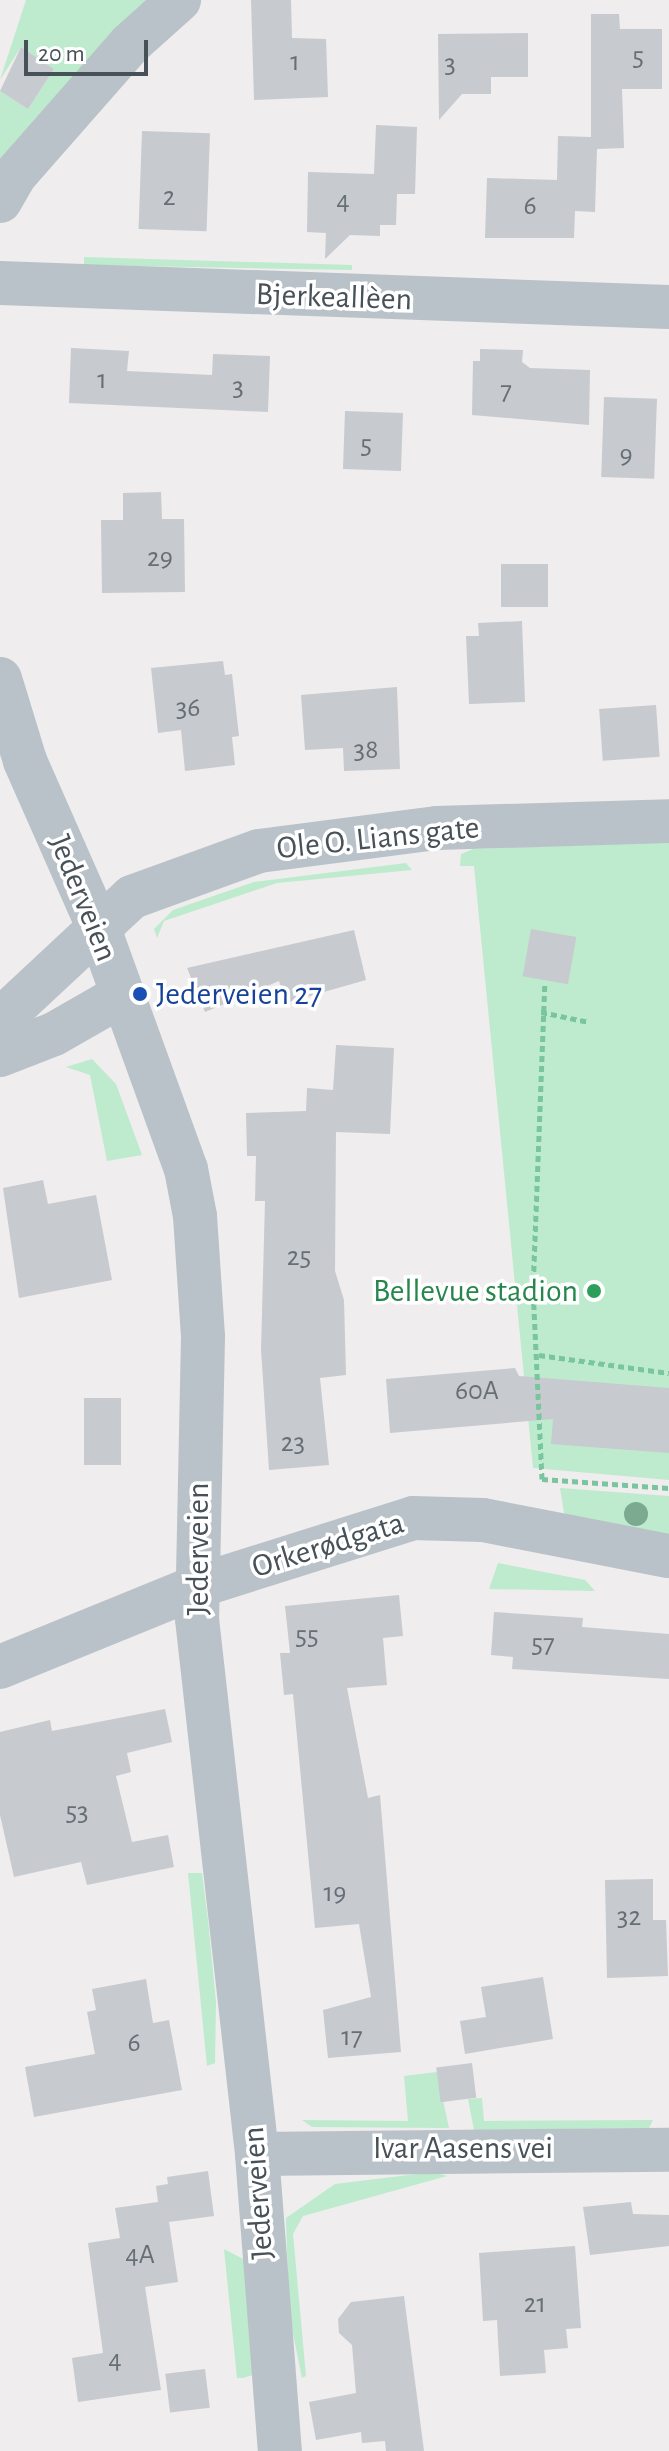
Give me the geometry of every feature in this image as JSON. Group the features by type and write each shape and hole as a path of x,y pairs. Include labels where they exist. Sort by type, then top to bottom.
{"street":[{"path":"0,201 15,175 130,44 179,0"},
{"name":"Bjerkeallèen","path":"0,283 669,307"},
{"name":"Jederveien","path":"0,679 25,761 99,929 186,1169 195,1216 203,1337 201,1585 197,1619 257,2154 280,2451"},
{"name":"Ole O. Lians gate","path":"0,1020 132,897 164,882 299,844 507,823 669,821"},
{"path":"0,1055 54,1034 122,995"},
{"name":"Orkerødgata","path":"0,1667 201,1585 413,1518 451,1515 669,1556"},
{"name":"Ivar Aasens vei","path":"257,2154 669,2150"}],"path":[{"path":"528,1530 542,1479 539,1355 533,1291 541,1012 545,983"},
{"path":"541,1012 589,1022"},
{"path":"539,1355 669,1373"},
{"path":"542,1479 669,1488"}],"green space":[{"path":"26,0 162,0 0,177 0,91 28,109 54,69 21,47 0,80"},
{"path":"84,257 352,265 352,270 84,265"},
{"name":"Bellevue stadion","path":"669,842 669,1480 533,1468 474,866 460,866 461,854 473,849"},
{"path":"406,863 412,870 277,883 164,921 157,938 154,929 173,910 254,882"},
{"path":"92,1059 116,1084 142,1155 107,1161 90,1075 66,1067"},
{"path":"560,1488 669,1496 669,1535 565,1519"},
{"path":"498,1563 585,1580 595,1591 489,1589"},
{"path":"188,1873 202,1873 208,1920 216,2002 215,2063 207,2066"},
{"path":"437,2072 449,2128 312,2127 302,2120 408,2121 404,2076"},
{"path":"482,2098 484,2121 653,2120 649,2128 474,2130 468,2099"},
{"path":"434,2172 447,2176 303,2216 293,2234 306,2376 302,2378 289,2314 286,2218 335,2184"},
{"path":"224,2249 245,2260 253,2375 243,2378 237,2378"}],"building":[{"path":"251,0 291,0 292,38 326,39 328,97 254,100"},
{"path":"591,14 619,14 620,29 662,29 662,89 622,89 624,148 597,149 595,212 575,211 574,238 485,238 487,178 557,180 558,136 591,137"},
{"path":"528,33 528,77 491,77 491,94 462,94 439,120 438,34"},
{"path":"21,47 54,69 28,109 0,91"},
{"path":"376,125 417,127 415,194 397,194 396,225 380,225 380,236 350,235 325,259 326,233 307,232 308,172 374,174"},
{"path":"142,131 210,133 207,231 139,229"},
{"path":"71,348 129,351 127,371 212,375 213,354 270,356 268,412 69,403"},
{"path":"480,349 523,350 522,362 530,368 590,370 589,425 472,415 473,361 480,361"},
{"path":"604,397 657,399 654,479 601,477"},
{"path":"345,411 403,413 401,471 343,469"},
{"path":"161,492 162,519 184,519 185,592 102,593 101,520 123,520 123,493"},
{"path":"501,564 548,564 548,607 501,607"},
{"path":"522,621 525,702 469,704 466,636 479,636 478,623"},
{"path":"223,661 225,675 232,674 239,736 232,737 235,765 185,771 181,730 158,733 151,668"},
{"path":"397,687 400,769 344,771 343,748 305,750 301,695"},
{"path":"656,705 660,757 603,761 599,709"},
{"path":"531,929 576,937 568,984 523,976"},
{"path":"354,930 366,980 285,1003 279,981 205,1012 187,968"},
{"path":"336,1045 394,1048 390,1134 336,1132 335,1271 344,1300 346,1375 320,1378 329,1465 269,1470 261,1350 265,1201 255,1201 256,1156 247,1156 246,1113 306,1111 307,1088 333,1090"},
{"path":"43,1180 48,1204 96,1195 112,1280 19,1298 3,1188"},
{"path":"515,1368 519,1376 669,1388 669,1453 551,1444 553,1419 390,1433 386,1379"},
{"path":"84,1398 121,1398 121,1465 84,1465"},
{"path":"399,1595 403,1636 383,1638 387,1685 347,1688 368,1798 380,1795 401,2052 328,2058 323,2010 371,1997 359,1924 315,1928 293,1694 284,1695 280,1653 290,1653 285,1606"},
{"path":"494,1612 583,1618 582,1627 669,1634 669,1679 512,1669 513,1657 491,1655"},
{"path":"165,1709 172,1742 127,1753 131,1772 116,1776 132,1842 168,1835 174,1867 87,1885 81,1862 14,1877 0,1815 0,1732 50,1720 52,1731"},
{"path":"653,1879 653,1920 666,1920 668,1976 607,1978 605,1880"},
{"path":"543,1977 553,2039 465,2054 460,2021 486,2017 481,1987"},
{"path":"146,1979 153,2023 169,2020 182,2090 34,2117 25,2067 95,2054 87,2012 96,2010 92,1989"},
{"path":"472,2063 476,2098 441,2102 436,2067"},
{"path":"208,2171 214,2216 169,2222 178,2282 145,2287 161,2390 78,2402 72,2358 103,2353 88,2243 120,2238 115,2208 158,2202 156,2186 168,2184 167,2177"},
{"path":"631,2202 633,2214 669,2215 669,2246 590,2255 583,2207"},
{"path":"575,2246 581,2328 566,2329 568,2348 544,2350 546,2373 500,2376 497,2320 483,2321 479,2253"},
{"path":"404,2296 424,2451 386,2451 385,2441 362,2443 361,2432 316,2440 309,2402 356,2393 352,2345 339,2333 338,2319 351,2302"},
{"path":"205,2369 210,2408 170,2413 165,2374"}],"place":[{"name":"Jederveien 27","path":"140,994"},
{"name":"Bellevue stadion","path":"594,1291"}]}
